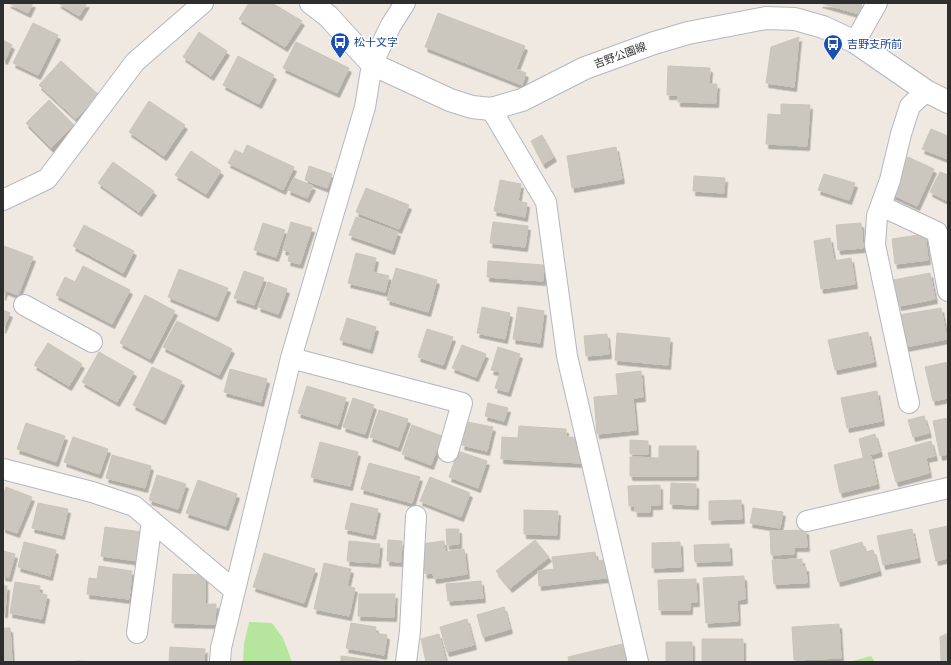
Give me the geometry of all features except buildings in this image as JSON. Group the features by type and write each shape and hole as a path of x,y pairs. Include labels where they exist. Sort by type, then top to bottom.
{"main road":[{"name":"吉野公園線","path":"311,3 328,16 372,64 450,100 472,107 491,109 522,100 585,68 654,43 688,33 766,18 795,18 823,27 855,42 926,91 948,102"}],"street":[{"path":"3,200 47,179 135,62 203,3"},
{"path":"220,662 221,648 234,590 291,358 365,107 372,64 391,25 405,3"},
{"path":"855,42 878,3"},
{"path":"909,403 875,245 877,216 890,180 901,134 910,106 926,91"},
{"path":"491,109 546,202 567,356 638,662"},
{"path":"881,206 937,232 944,251 948,291"},
{"path":"24,306 92,342"},
{"path":"291,358 462,403 448,452"},
{"path":"3,469 92,492 134,506 234,590"},
{"path":"807,521 948,488"},
{"path":"406,662 410,631 416,516"},
{"path":"137,632 152,521"}],"green space":[{"path":"249,622 272,623 283,638 292,662 243,662 244,644"},
{"path":"871,656 875,662 849,662"}],"place":[{"name":"松十文字","path":"340,59"},
{"name":"吉野支所前","path":"833,61"}]}
